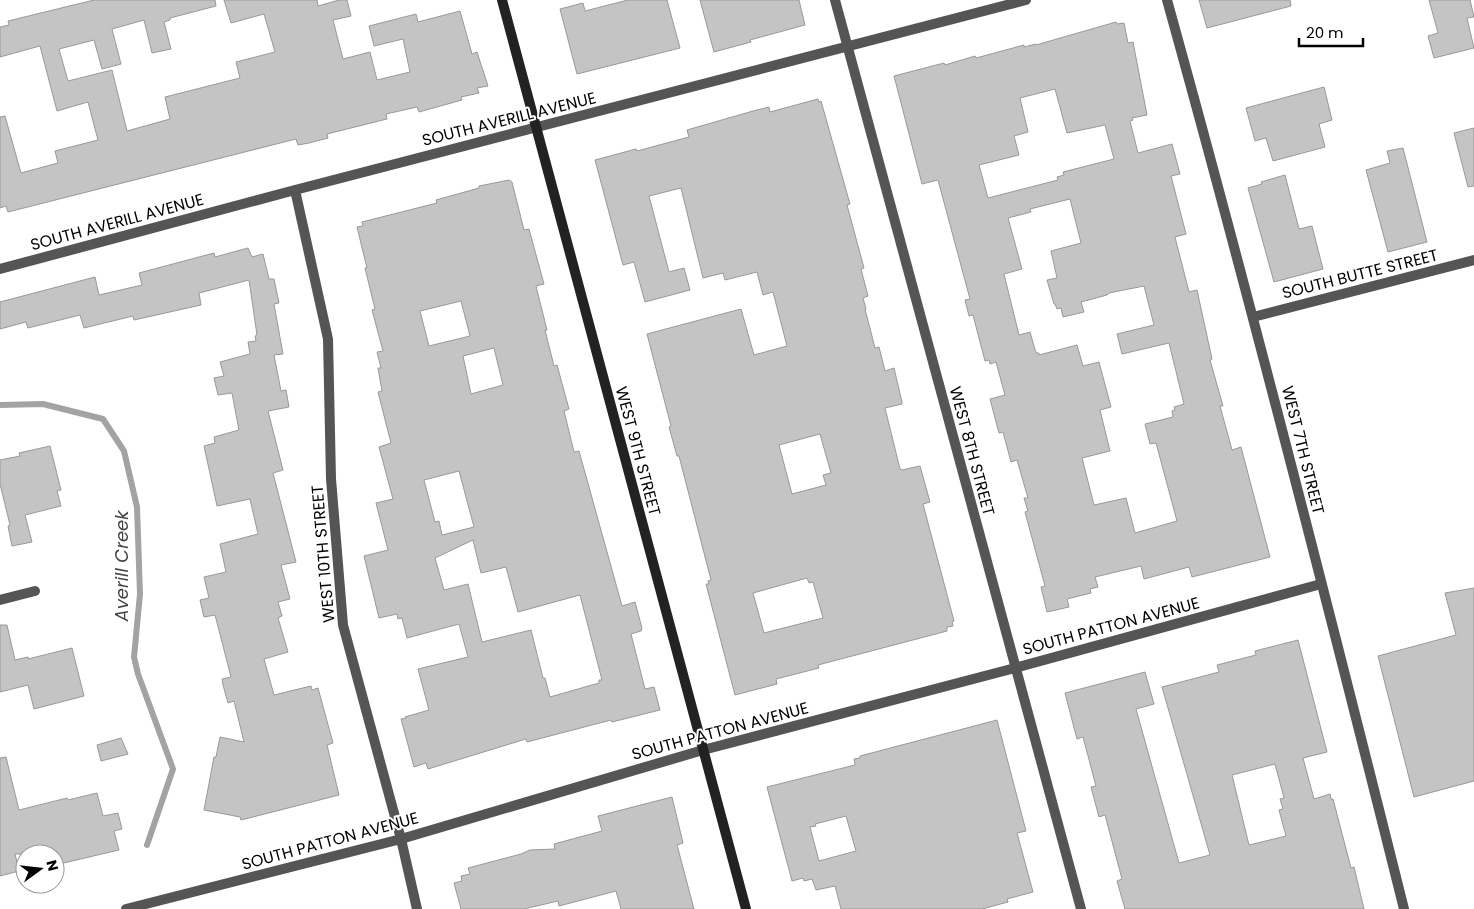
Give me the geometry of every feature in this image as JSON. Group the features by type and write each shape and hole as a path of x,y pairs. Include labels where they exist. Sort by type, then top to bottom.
{"main road":[{"name":"WEST 9TH STREET","path":"502,0 746,909"}],"street":[{"name":"WEST 8TH STREET","path":"836,0 1081,909"},
{"name":"SOUTH AVERILL AVENUE","path":"0,269 1026,0"},
{"name":"WEST 7TH STREET","path":"1167,0 1219,187 1404,909"},
{"name":"WEST 10TH STREET","path":"296,190 328,339 331,479 343,625 401,838 417,909"},
{"name":"SOUTH BUTTE STREET","path":"1252,317 1474,260"},
{"name":"SOUTH PATTON AVENUE","path":"126,909 401,838 702,750 1015,668 1322,584"},
{"path":"0,600 35,591"}],"building":[{"path":"94,0 215,0 216,6 170,18 170,20 164,22 171,49 152,53 144,20 112,29 121,64 102,69 94,40 59,49 68,81 112,70 127,131 170,119 165,97 240,78 236,62 275,52 264,14 231,23 224,0 317,0 318,6 339,0 347,0 351,16 333,20 343,59 370,52 377,80 410,72 403,39 374,46 369,26 416,14 418,22 460,11 472,54 477,52 488,86 477,88 479,93 461,97 462,100 419,112 417,107 386,114 387,119 327,134 328,138 309,143 298,145 296,139 8,212 6,206 0,208 0,117 5,116 21,173 58,163 55,151 98,140 88,102 57,111 40,46 0,57 0,27 9,25 8,21"},
{"path":"628,0 667,0 680,48 577,74 560,9 583,3 585,11"},
{"path":"700,0 799,0 805,25 714,52"},
{"path":"1199,0 1290,0 1291,6 1207,28"},
{"path":"1429,0 1470,0 1474,17 1467,18 1474,48 1434,58 1428,36 1438,33"},
{"path":"1116,22 1117,24 1124,23 1128,43 1133,42 1147,115 1132,118 1133,120 1130,121 1138,153 1172,144 1180,174 1171,176 1186,234 1175,237 1189,292 1197,290 1212,359 1210,360 1223,406 1220,406 1232,450 1241,447 1270,557 1192,577 1189,567 1144,579 1141,566 1095,577 1098,587 1090,589 1091,593 1067,599 1069,607 1047,612 1041,587 1045,586 1025,512 1028,511 1024,498 1028,498 1017,460 1011,462 1003,432 999,433 990,399 1005,395 996,362 990,364 989,360 985,361 973,315 969,316 965,300 970,299 938,180 922,184 894,76 944,63 945,65 975,56 976,58 1024,45 1024,47","holes":["1055,89 1067,133 1105,125 1114,159 1063,172 1064,175 1057,177 1058,180 988,198 979,165 1019,155 1014,136 1028,132 1020,98","1070,199 1081,243 1051,251 1057,278 1047,280 1054,304 1057,309 1061,308 1063,317 1084,312 1081,302 1109,293 1144,286 1154,325 1117,334 1122,354 1169,343 1184,404 1174,407 1175,410 1172,411 1173,417 1145,424 1150,444 1156,443 1177,521 1135,533 1126,498 1094,505 1082,458 1110,451 1100,410 1111,407 1099,362 1083,366 1077,345 1039,355 1039,353 1036,353 1030,332 1019,335 1004,274 1022,269 1008,218 1031,212 1030,209"]},
{"path":"1324,87 1332,120 1319,124 1325,147 1273,161 1266,138 1255,141 1246,108"},
{"path":"818,99 819,102 821,101 850,204 847,205 864,268 861,269 868,296 863,298 875,348 879,347 885,371 894,368 902,402 902,404 885,408 900,469 920,466 930,502 923,504 954,621 952,622 953,626 947,627 947,631 818,665 819,668 776,679 777,684 735,695 706,584 709,584 708,581 711,580 679,456 677,456 669,427 671,426 647,334 741,309 754,355 787,346 773,292 763,295 757,272 725,280 723,273 703,278 681,188 649,196 669,272 684,268 690,290 645,302 634,262 623,265 595,160 689,137 687,130 753,111 769,107 770,112","holes":["820,434 831,473 823,475 826,485 792,494 779,445","807,578 809,583 813,582 823,618 764,633 753,593"]},
{"path":"1474,128 1474,186 1468,187 1454,133"},
{"path":"1403,148 1427,242 1388,252 1366,170 1390,163 1387,151"},
{"path":"1285,175 1299,229 1312,226 1323,269 1274,282 1248,188"},
{"path":"509,180 512,182 524,230 529,229 544,284 536,286 554,366 557,365 569,409 564,411 574,452 579,451 622,606 635,602 642,628 641,631 631,634 645,689 654,687 660,710 612,722 611,720 527,742 526,739 428,769 426,763 414,767 401,719 429,710 418,669 468,657 459,624 407,638 402,618 398,619 397,614 379,618 364,556 388,550 376,503 393,499 379,447 391,443 378,392 382,391 378,368 381,368 377,352 383,351 372,310 375,309 357,227 363,226 362,222 437,203 436,200 479,188 479,186","holes":["461,301 470,336 429,346 420,311","494,348 503,385 471,394 463,356","459,471 474,527 442,535 439,521 435,522 424,480","473,540 481,573 506,567 518,612 580,595 602,680 599,680 599,683 550,697 545,678 543,678 531,630 482,642 468,584 444,590 435,558"]},
{"path":"248,248 252,257 263,254 269,279 274,279 279,303 274,304 283,354 274,355 281,391 286,390 289,407 268,411 283,470 273,473 296,562 281,565 290,599 278,602 282,616 278,618 288,652 264,659 274,695 311,686 312,690 318,688 333,743 327,745 339,795 241,820 240,817 204,810 214,757 216,757 220,737 244,742 234,701 228,703 223,685 222,679 231,677 215,615 204,617 200,600 209,598 204,577 226,572 220,544 258,534 250,499 217,506 204,446 215,443 214,437 239,430 232,393 218,395 214,378 224,376 220,362 250,354 248,342 256,341 255,336 257,335 249,280 199,293 201,305 134,320 133,316 84,328 80,315 28,328 26,322 0,329 0,302 95,277 99,295 142,285 139,273 214,253 215,257"},
{"path":"50,446 61,490 57,491 61,506 25,515 32,542 12,546 8,526 10,525 0,484 0,460 20,456 19,453"},
{"path":"1474,588 1474,781 1414,797 1378,656 1456,635 1445,593"},
{"path":"0,625 7,625 15,660 28,657 28,659 72,648 84,696 34,709 28,685 0,692"},
{"path":"1298,640 1327,752 1303,758 1314,799 1330,794 1331,799 1333,799 1351,868 1354,867 1364,909 1125,909 1117,881 1122,879 1105,815 1099,817 1091,787 1096,786 1083,737 1077,739 1065,693 1145,672 1154,704 1136,709 1179,863 1210,855 1162,687 1219,672 1217,665 1256,655 1255,651","holes":["1275,764 1284,798 1280,799 1283,809 1279,810 1286,836 1249,845 1232,775"]},
{"path":"997,720 1026,831 1017,833 1033,892 1007,899 1008,902 982,909 841,909 835,886 816,890 812,879 804,881 803,878 792,881 767,787 855,765 854,759 860,758 860,756","holes":["846,816 856,851 819,861 810,827"]},
{"path":"121,738 128,754 101,761 97,745"},
{"path":"6,757 19,810 67,798 68,800 97,793 103,816 118,813 122,829 114,831 119,850 65,863 65,844 15,844 15,872 0,876 0,758"},
{"path":"672,797 683,843 677,845 694,909 621,909 616,891 559,906 558,901 524,909 461,909 454,883 462,881 461,876 470,874 468,868 530,850 555,849 554,844 602,831 598,816"}],"waterway":[{"name":"Averill Creek","path":"0,405 43,404 103,419 124,451 137,507 140,594 134,657 138,674 173,769 147,845"}]}
